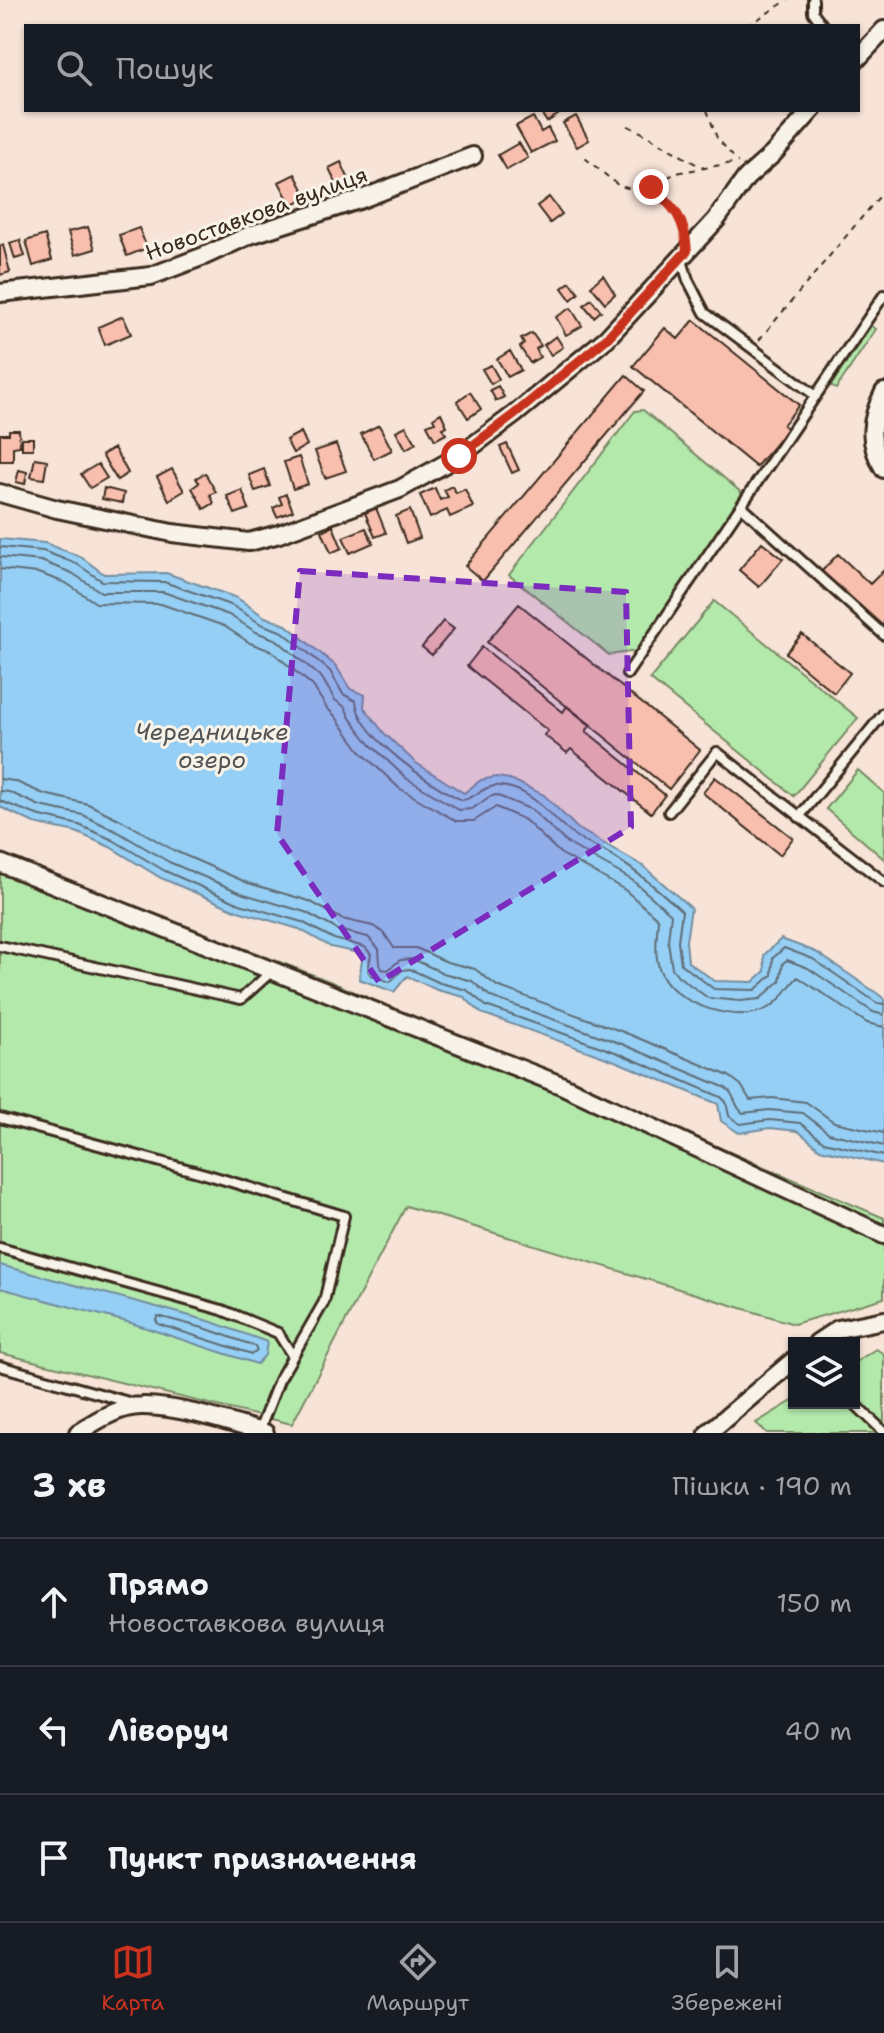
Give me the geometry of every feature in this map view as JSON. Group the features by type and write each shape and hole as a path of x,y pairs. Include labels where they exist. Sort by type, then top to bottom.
{"street":[{"path":"860,56 884,30"},
{"path":"0,493 57,509 172,533 249,542 400,489 459,456 607,338 716,220 746,178 773,154 810,112"},
{"name":"Новоставкова вулиця","path":"0,293 151,276 250,235 359,200 473,156"},
{"path":"884,392 872,420 871,436 884,469"},
{"path":"0,863 561,1085 884,1235"},
{"path":"826,1337 838,1329 884,1320"},
{"path":"708,1433 788,1365"},
{"path":"78,1433 114,1413 140,1406 187,1412 262,1432"}],"lane":[{"path":"813,0 813,12 822,24"},
{"path":"684,254 688,280 705,313 816,396"},
{"path":"627,674 884,295"},
{"path":"741,506 884,635"},
{"path":"799,817 884,713"},
{"path":"669,812 717,752 884,882"},
{"path":"0,946 241,999 271,972"},
{"path":"0,1118 344,1216 324,1302 292,1355 262,1432"},
{"path":"0,1248 222,1310 278,1333 292,1355"},
{"path":"0,1366 140,1406"},
{"path":"860,1409 884,1432"}],"path":[{"path":"750,24 788,0"},
{"path":"585,158 619,186 641,191 676,173 738,162 717,138 708,112"},
{"path":"628,126 705,168"},
{"path":"651,187 670,202 683,221 684,254"},
{"path":"752,349 884,191"}],"highlighted area":[{"path":"300,571 626,592 631,827 379,982 277,834"}],"green space":[{"path":"871,326 876,329 836,389 831,386"},
{"path":"643,410 743,494 637,651 609,655 509,575 635,411"},
{"path":"714,601 858,718 794,796 650,679"},
{"path":"858,770 884,793 884,859 826,809"},
{"path":"0,854 329,981 884,1218 884,1298 794,1324 406,1206 292,1424 0,1353"},
{"path":"876,1349 884,1354 884,1433 767,1433 756,1423 788,1404 788,1409 860,1409 860,1359"}],"water":[{"name":"Чередницьке озеро","path":"0,539 45,543 81,557 104,574 166,573 237,598 265,617 286,625 336,666 350,689 365,695 364,707 384,733 416,763 464,793 481,780 496,777 510,779 544,795 577,828 643,866 691,908 686,941 688,962 715,981 753,982 765,971 764,955 781,939 816,952 878,994 884,999 884,1164 820,1149 798,1131 770,1128 739,1133 721,1121 718,1104 615,1061 481,1013 464,997 437,990 407,976 394,992 359,979 363,954 331,947 299,929 238,911 161,878 110,847 76,832 34,823 0,807"},
{"path":"0,1265 209,1321 267,1342 265,1355 257,1364 131,1323 0,1288"}],"building":[{"path":"558,112 559,114 547,122 541,113"},
{"path":"576,116 589,140 577,147 563,123"},
{"path":"533,117 541,132 548,128 555,141 531,153 516,126"},
{"path":"519,143 528,158 507,170 498,155"},
{"path":"341,162 351,184 339,190 329,168"},
{"path":"295,174 307,197 291,205 279,182"},
{"path":"549,197 562,214 550,223 537,206"},
{"path":"88,227 95,249 75,255 68,232"},
{"path":"139,228 147,248 127,256 119,235"},
{"path":"45,235 52,260 33,266 26,241"},
{"path":"20,240 25,256 15,259 10,243"},
{"path":"3,245 10,272 0,275 0,246"},
{"path":"603,275 615,294 605,303 591,286"},
{"path":"570,282 579,293 571,300 562,288"},
{"path":"591,299 601,311 594,317 584,305"},
{"path":"571,308 582,326 566,335 556,317"},
{"path":"123,316 131,334 105,345 98,327"},
{"path":"694,320 799,405 783,425 788,429 756,467 633,366 665,328 678,339"},
{"path":"532,333 541,346 536,349 540,357 530,363 520,347 524,344 521,339"},
{"path":"556,336 563,347 551,355 544,345"},
{"path":"510,351 521,370 508,377 497,359"},
{"path":"491,365 499,379 491,384 482,369"},
{"path":"626,375 644,391 483,581 465,566"},
{"path":"498,386 504,397 496,401 490,390"},
{"path":"470,392 481,409 468,418 457,401"},
{"path":"441,413 447,426 443,428 446,434 435,440 427,425 435,422 433,418"},
{"path":"379,425 392,450 374,459 361,434"},
{"path":"406,426 416,443 406,449 396,431"},
{"path":"9,430 19,430 20,446 13,447 13,461 0,461 0,434 9,434"},
{"path":"301,432 307,445 293,453 286,440"},
{"path":"22,438 33,438 33,449 22,449"},
{"path":"336,444 346,471 325,478 315,451"},
{"path":"507,444 519,470 512,473 500,447"},
{"path":"114,448 128,473 117,480 102,455"},
{"path":"299,457 308,484 293,489 284,462"},
{"path":"35,458 47,460 44,479 31,477"},
{"path":"98,464 107,478 90,488 81,474"},
{"path":"172,469 184,491 169,500 157,477"},
{"path":"264,469 270,486 255,491 249,475"},
{"path":"19,470 27,472 25,484 16,482"},
{"path":"205,473 216,492 210,495 214,503 204,509 192,488 199,483 196,478"},
{"path":"452,486 456,493 465,489 473,507 450,517 447,510 430,518 420,495 435,488 440,500 448,497 444,490"},
{"path":"104,488 124,493 122,503 102,499"},
{"path":"242,490 249,509 235,514 227,496"},
{"path":"286,494 293,511 277,517 273,508 282,504 279,497"},
{"path":"376,508 386,533 375,537 365,513"},
{"path":"410,510 420,538 406,543 396,516"},
{"path":"333,526 342,548 331,553 322,531"},
{"path":"366,528 373,543 350,553 343,537"},
{"path":"762,542 783,559 759,587 739,570"},
{"path":"838,554 870,584 884,570 884,624 880,629 821,572"},
{"path":"519,604 700,750 669,789 487,642"},
{"path":"443,621 454,629 432,655 422,647"},
{"path":"802,634 850,673 834,693 786,653"},
{"path":"482,647 563,712 567,706 591,725 586,731 665,795 651,813 571,749 567,753 544,735 548,731 467,666"},
{"path":"715,777 793,838 780,855 703,793"}],"route":[{"path":"459,456 607,338 687,251 683,221 670,202 651,187"}]}
